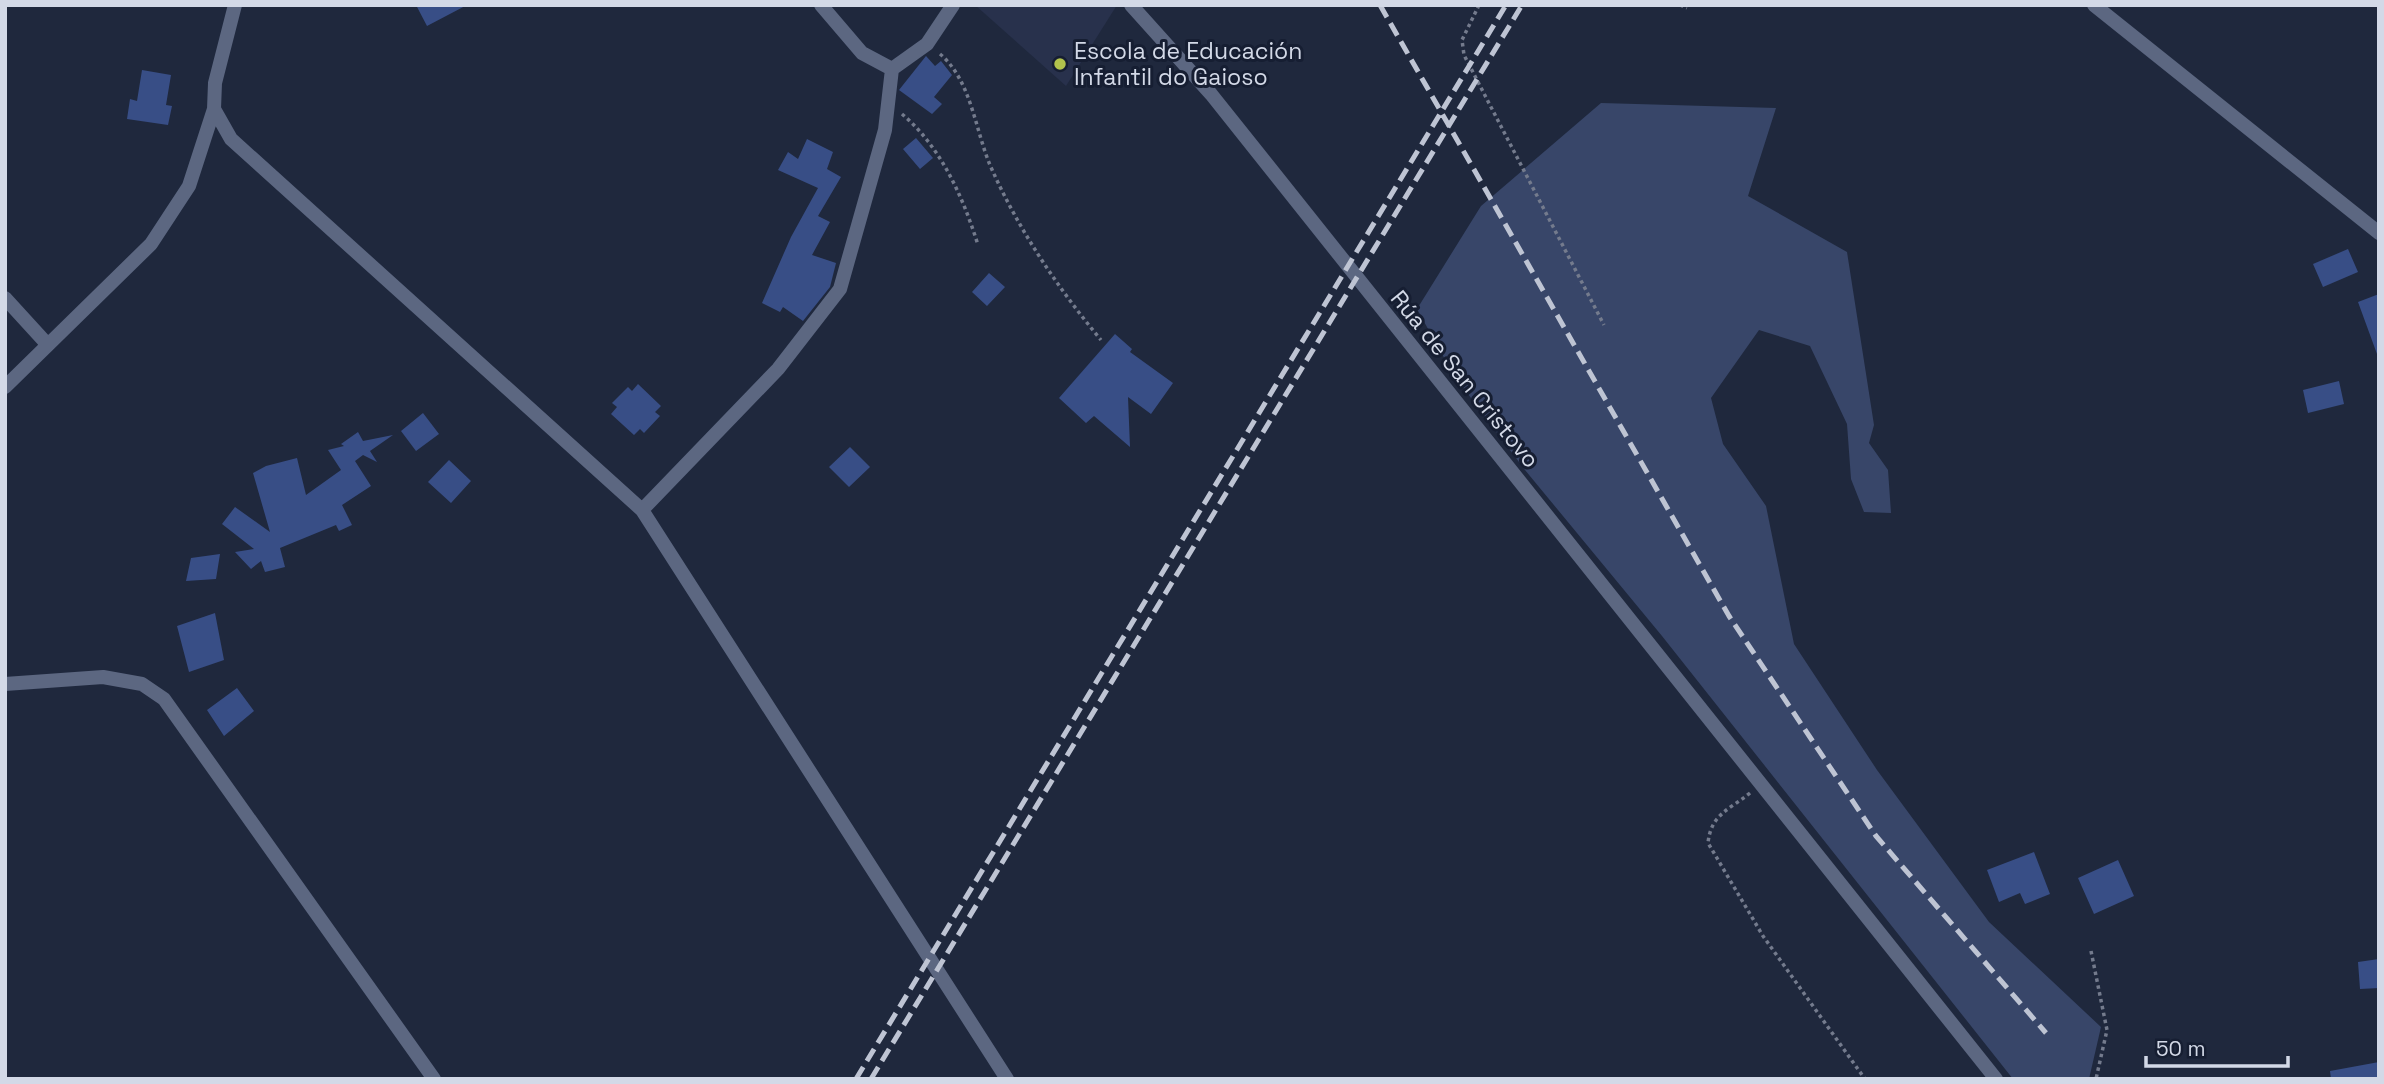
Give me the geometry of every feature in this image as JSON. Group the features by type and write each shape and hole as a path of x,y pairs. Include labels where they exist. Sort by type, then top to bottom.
{"street":[{"path":"5,387 150,244 189,186 214,109 215,83 235,5"},
{"path":"821,5 862,53 892,69"},
{"path":"642,510 778,369 840,289 888,107 892,69 927,44 953,5"},
{"name":"Rúa de San Cristovo","path":"1131,5 1211,94 1996,1079"},
{"path":"2094,5 2379,233"},
{"path":"214,109 231,139 642,510 1007,1079"},
{"path":"5,298 47,344"},
{"path":"5,684 103,677 142,684 164,699 433,1079"}],"path":[{"path":"1479,5 1462,40 1464,55 1604,325"},
{"path":"1680,5 1687,8"},
{"path":"927,44 948,61 957,74 990,164 1025,232 1063,294 1101,341"},
{"path":"888,107 917,127 947,171 965,204 978,245"},
{"path":"1760,785 1717,817 1709,826 1708,843 1763,936 1865,1079"},
{"path":"2091,951 2107,1030 2096,1079"}],"shaded area":[{"name":"Escola de Educación Infantil do Gaioso","path":"975,5 1117,5 1066,86"},
{"path":"1601,103 1776,108 1748,196 1847,252 1874,425 1869,443 1888,470 1891,513 1864,512 1851,479 1847,424 1810,346 1759,330 1711,398 1723,444 1766,506 1794,644 1877,770 1989,922 2101,1027 2089,1079 2013,1079 1662,636 1525,470 1453,374 1417,309 1481,206"}],"building":[{"path":"416,5 467,5 427,26"},
{"path":"926,56 935,66 941,61 952,75 934,97 942,104 932,114 899,90"},
{"path":"142,70 171,75 166,105 172,106 168,125 127,119 130,99 137,101"},
{"path":"916,138 933,158 920,169 903,149"},
{"path":"807,139 833,152 827,169 841,177 818,216 830,222 812,255 836,263 830,287 803,321 783,307 780,312 762,303 791,237 818,188 778,170 788,152 798,159"},
{"path":"2348,249 2358,272 2323,287 2313,264"},
{"path":"989,273 1005,287 987,306 972,292"},
{"path":"2379,294 2379,354 2377,354 2358,302"},
{"path":"1115,334 1132,349 1130,352 1173,383 1151,414 1128,397 1130,447 1094,416 1086,423 1059,398"},
{"path":"2339,381 2344,404 2308,413 2303,390"},
{"path":"638,384 661,406 655,412 660,416 644,433 640,429 634,435 611,414 617,407 612,403 628,387 632,391"},
{"path":"423,413 439,434 416,451 401,431"},
{"path":"358,432 363,441 393,435 370,451 377,462 363,455 355,461 371,486 342,505 352,525 339,531 336,525 280,548 285,567 265,572 261,561 251,569 235,552 254,549 222,524 235,507 270,532 253,473 266,466 297,458 306,495 341,470 328,450 344,446 341,444"},
{"path":"850,447 870,467 849,487 829,467"},
{"path":"449,460 471,481 451,503 428,482"},
{"path":"220,554 216,579 186,581 191,558"},
{"path":"215,613 224,660 189,672 177,626"},
{"path":"237,688 254,711 224,736 207,710"},
{"path":"2034,852 2050,894 2025,904 2020,893 1999,902 1987,870"},
{"path":"2118,860 2134,896 2094,914 2078,878"},
{"path":"2379,959 2379,988 2360,989 2358,962"},
{"path":"2379,1062 2379,1079 2331,1079 2330,1071"}],"railway":[{"path":"1380,5 1729,616 1876,836 2046,1033"},
{"path":"856,1079 1506,5"},
{"path":"871,1079 1522,5"}],"place":[{"name":"Escola de Educación Infantil do Gaioso","path":"1060,64"}]}
